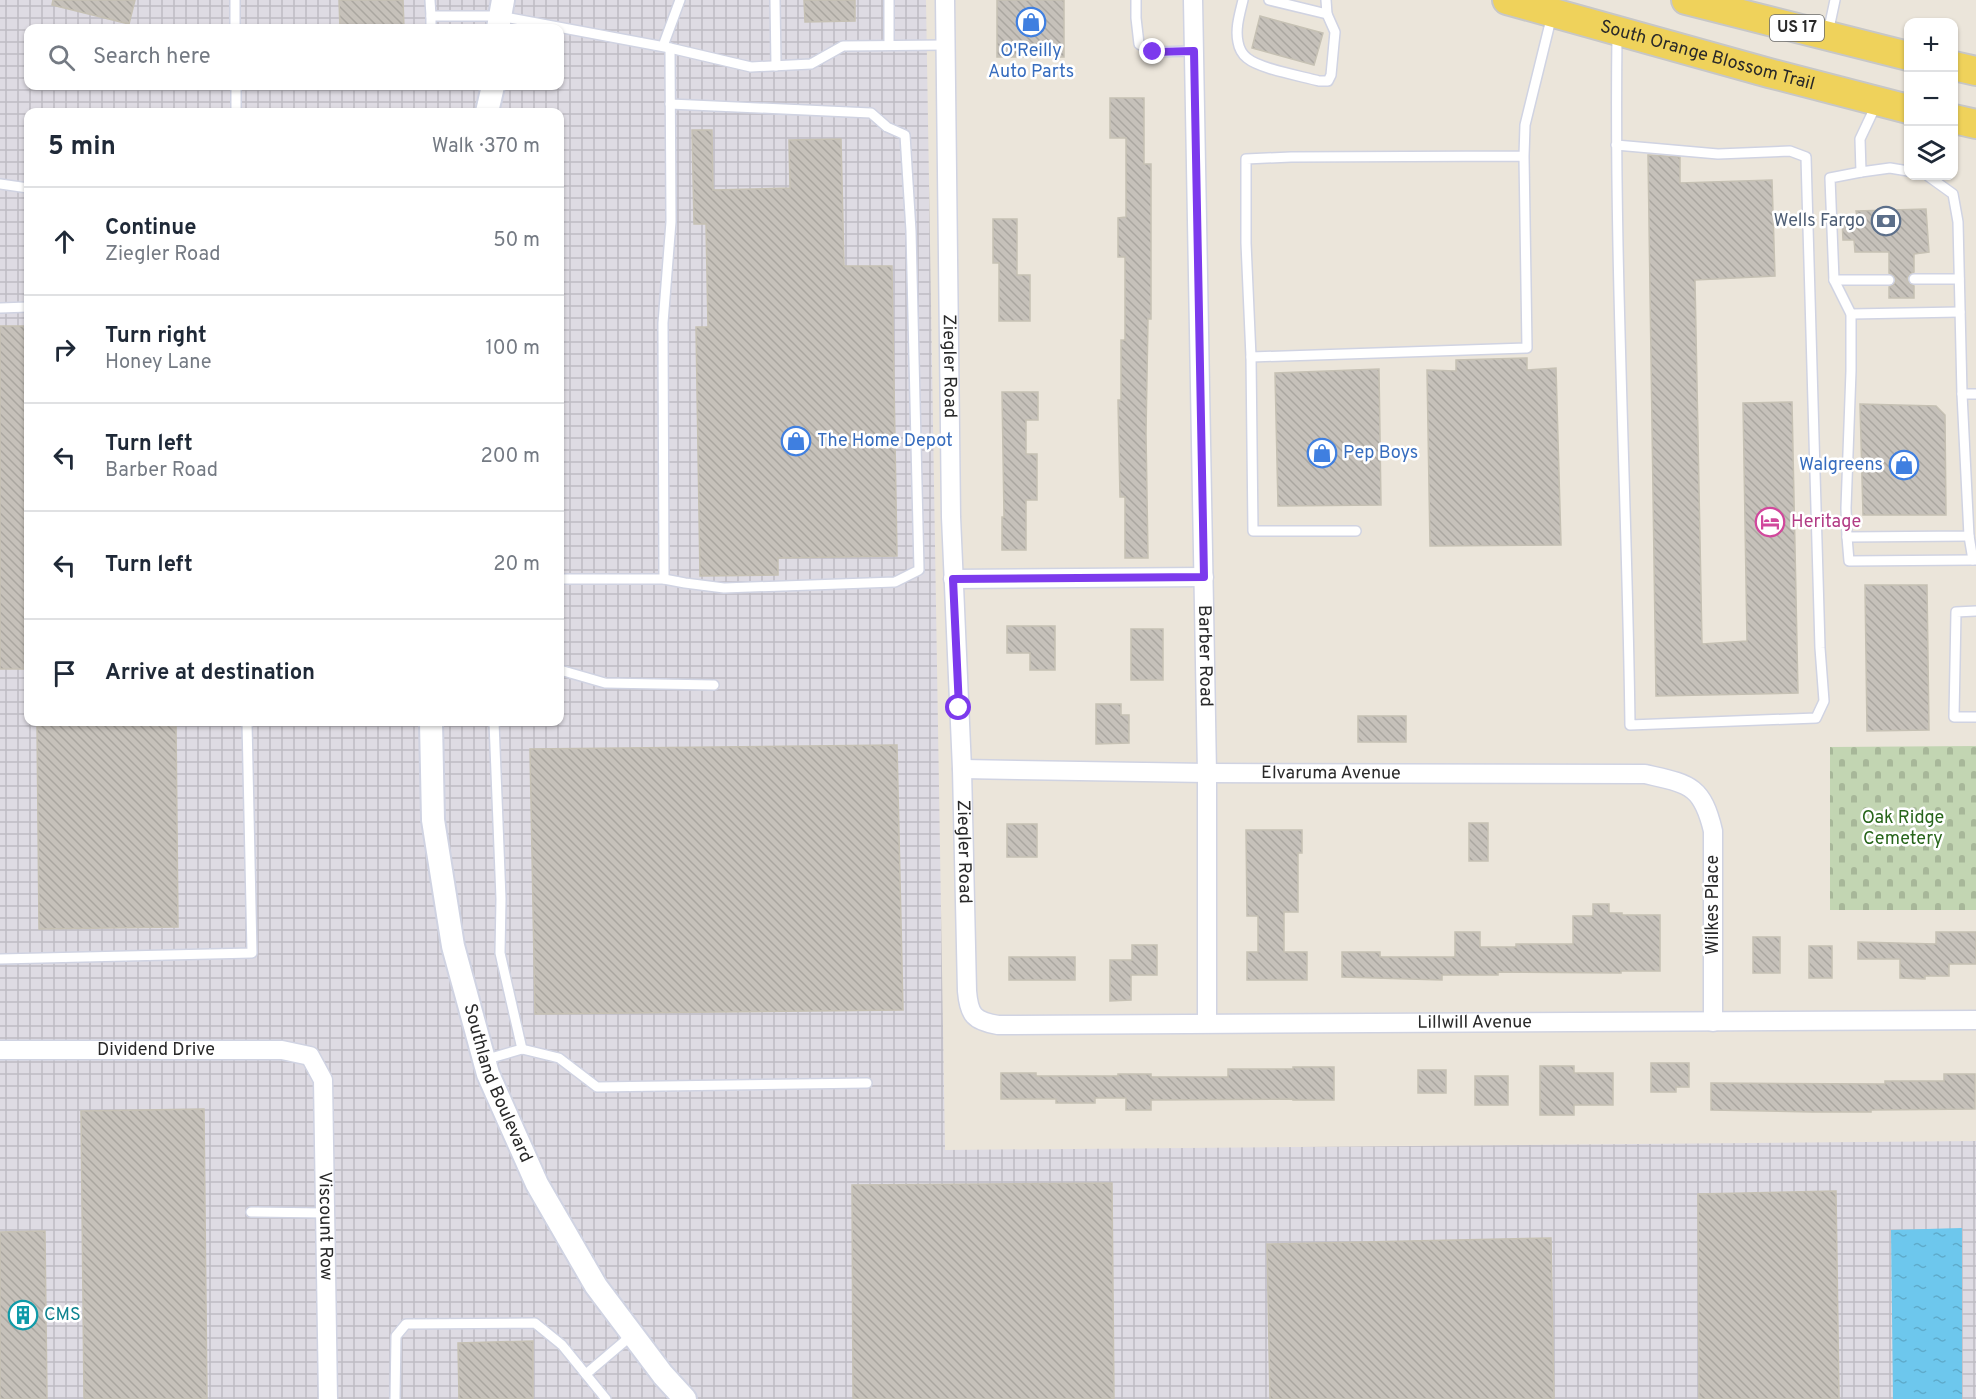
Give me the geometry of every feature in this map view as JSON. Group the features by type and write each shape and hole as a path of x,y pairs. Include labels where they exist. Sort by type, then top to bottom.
{"main road":[{"name":"South Orange Blossom Trail","path":"1508,0 1617,32 1904,107"},
{"name":"US 17","path":"1686,0 1904,55"},
{"path":"1958,67 1976,71"},
{"path":"1958,120 1976,124"}],"street":[{"name":"Ziegler Road","path":"945,0 953,579 962,770 967,991 969,1005 975,1018"},
{"name":"Barber Road","path":"1193,0 1207,773 1207,1023"},
{"path":"488,108 492,90"},
{"path":"953,579 1204,577"},
{"name":"Southland Boulevard","path":"431,726 433,820 453,946 488,1074 537,1184 596,1286 663,1375 685,1399"},
{"name":"Elvaruma Avenue","path":"962,770 1645,774 1675,781 1697,791"},
{"name":"Wilkes Place","path":"1697,791 1708,810 1713,831 1713,1022"},
{"name":"Lillwill Avenue","path":"975,1018 998,1025 1976,1020"},
{"name":"Dividend Drive","path":"0,1050 282,1050 310,1056"},
{"name":"Viscount Row","path":"310,1056 324,1080 328,1399"}],"lane":[{"path":"235,0 235,24"},
{"path":"430,0 431,24"},
{"path":"664,579 663,323 671,222 667,47 680,0"},
{"path":"775,0 776,66"},
{"path":"889,0 889,45"},
{"path":"1136,0 1139,44 1153,52 1194,51"},
{"path":"1243,0 1238,22 1238,41 1240,50 1246,58 1319,81 1328,81 1331,75 1335,32 1327,14 1326,0"},
{"path":"1269,0 1327,14"},
{"path":"1827,35 1835,0"},
{"path":"431,16 499,11 560,24"},
{"path":"1251,357 1527,348 1525,125 1552,13"},
{"path":"564,25 751,67 811,64 843,46 946,45"},
{"path":"1616,145 1718,154 1790,151 1806,157 1820,648 1824,701 1816,718 1630,725 1616,145 1617,32"},
{"path":"236,90 236,108"},
{"path":"1861,172 1860,139 1878,101"},
{"path":"564,579 664,579 684,584 724,588 895,582 919,570 911,231 905,135 887,127 871,113 670,104"},
{"path":"1356,531 1253,531 1246,159 1524,156"},
{"path":"1904,170 1890,168 1830,178 1834,280 1851,314 1846,508 1849,561 1974,560 1969,536 1962,394 1958,222 1953,194 1934,180"},
{"path":"0,184 24,187"},
{"path":"1914,279 1959,279"},
{"path":"1834,280 1889,280"},
{"path":"0,308 24,307"},
{"path":"1851,314 1960,312"},
{"path":"1962,394 1976,394"},
{"path":"1848,537 1969,536"},
{"path":"1976,611 1956,612 1954,717 1976,717"},
{"path":"564,671 605,684 714,684"},
{"path":"0,959 252,953 247,726"},
{"path":"495,726 501,899 500,953 522,1049"},
{"path":"484,1060 522,1049 560,1058 597,1087 867,1083"},
{"path":"251,1212 325,1213"},
{"path":"395,1399 396,1336 406,1324 535,1323 562,1345 606,1399"},
{"path":"586,1374 633,1334"}],"shaded area":[{"path":"0,0 926,0 945,1150 1976,1141 1976,1399 0,1399"}],"green space":[{"name":"Oak Ridge Cemetery","path":"1976,746 1976,910 1830,910 1830,747"}],"water":[{"path":"1962,1228 1962,1399 1893,1399 1891,1230"}],"building":[{"path":"53,0 135,0 129,24 52,5"},
{"path":"339,0 403,0 404,24 340,24"},
{"path":"804,0 855,0 855,21 805,22"},
{"path":"997,0 1064,0 1064,57 997,57"},
{"path":"1260,16 1323,33 1314,65 1252,48"},
{"path":"1110,98 1144,98 1144,164 1151,164 1151,319 1148,319 1146,433 1148,558 1125,558 1125,497 1120,497 1118,400 1121,400 1121,340 1125,340 1125,257 1118,257 1118,218 1126,217 1126,138 1110,138"},
{"name":"The Home Depot","path":"692,130 712,130 713,190 790,188 789,140 841,139 844,266 892,266 897,556 778,558 778,575 700,576 696,327 708,327 706,224 694,224"},
{"name":"Heritage","path":"1648,155 1680,157 1680,183 1772,180 1775,276 1695,280 1702,644 1747,641 1743,403 1792,402 1798,693 1656,696"},
{"path":"1926,209 1929,252 1914,254 1914,272 1907,278 1914,286 1914,298 1889,298 1889,287 1896,281 1889,273 1889,252 1855,252 1854,240 1843,240 1842,220 1858,220 1856,211"},
{"path":"993,219 1017,219 1017,275 1030,275 1030,321 999,321 999,263 993,263"},
{"path":"0,326 24,326 24,669 0,669"},
{"path":"1527,358 1527,370 1556,368 1561,545 1430,546 1427,370 1456,371 1456,360"},
{"path":"1379,369 1381,505 1278,506 1275,373"},
{"path":"1002,392 1038,392 1038,420 1026,420 1026,454 1037,454 1037,500 1026,500 1026,550 1002,550 1002,517 1004,517"},
{"name":"Walgreens","path":"1860,404 1936,406 1945,415 1946,515 1863,515"},
{"path":"1865,585 1927,585 1929,730 1867,731"},
{"path":"1007,626 1055,626 1055,670 1030,670 1030,653 1007,653"},
{"path":"1131,629 1163,629 1163,680 1131,680"},
{"path":"1096,704 1121,704 1121,715 1129,715 1129,743 1096,744"},
{"path":"1358,716 1406,716 1406,742 1358,742"},
{"path":"37,726 176,726 178,927 39,929"},
{"path":"897,745 903,1010 535,1014 530,749"},
{"path":"1469,823 1488,823 1488,861 1469,861"},
{"path":"1007,824 1037,824 1037,857 1007,857"},
{"path":"1246,830 1302,830 1302,853 1298,853 1298,912 1284,912 1284,952 1307,952 1307,980 1247,980 1247,952 1258,952 1258,916 1247,916"},
{"path":"1593,904 1609,904 1609,913 1660,915 1660,971 1498,972 1498,975 1442,975 1442,980 1342,977 1342,952 1380,952 1380,957 1455,957 1455,932 1480,932 1480,947 1516,947 1516,944 1573,944 1573,916 1593,916"},
{"path":"1936,932 1976,932 1976,964 1949,964 1949,976 1925,976 1925,979 1900,978 1900,959 1858,959 1858,942 1936,944"},
{"path":"1753,937 1780,937 1780,973 1753,973"},
{"path":"1132,945 1157,945 1157,975 1131,975 1131,1000 1110,1001 1110,960 1132,960"},
{"path":"1809,946 1832,946 1832,978 1809,978"},
{"path":"1009,957 1075,957 1075,980 1009,980"},
{"path":"1651,1063 1689,1063 1689,1087 1676,1087 1676,1092 1651,1092"},
{"path":"1540,1066 1574,1066 1574,1073 1613,1073 1613,1105 1574,1105 1574,1115 1540,1115"},
{"path":"1293,1067 1334,1067 1334,1100 1151,1100 1151,1110 1126,1110 1126,1098 1095,1098 1095,1103 1056,1103 1056,1099 1001,1099 1001,1073 1036,1073 1036,1076 1151,1074 1151,1077 1228,1077 1228,1069 1293,1069"},
{"path":"1418,1070 1446,1070 1446,1093 1418,1093"},
{"path":"1944,1074 1975,1074 1975,1109 1871,1110 1871,1112 1711,1110 1711,1083 1885,1084 1885,1081 1944,1081"},
{"path":"1475,1076 1508,1076 1508,1105 1475,1105"},
{"path":"204,1109 207,1399 84,1399 81,1111"},
{"path":"1112,1183 1114,1399 853,1399 852,1185"},
{"path":"1836,1191 1839,1399 1699,1399 1698,1194"},
{"name":"CMS","path":"45,1231 47,1399 0,1399 0,1232"},
{"path":"1551,1238 1554,1399 1270,1399 1267,1244"},
{"path":"533,1341 533,1399 459,1399 458,1343"}],"place":[{"name":"O'Reilly Auto Parts","path":"1031,22"},
{"name":"Wells Fargo","path":"1886,221"},
{"name":"The Home Depot","path":"796,441"},
{"name":"Pep Boys","path":"1322,453"},
{"name":"Walgreens","path":"1904,465"},
{"name":"Heritage","path":"1770,522"},
{"name":"CMS","path":"23,1315"}],"route":[{"path":"959,708 953,579 1204,577 1194,51 1153,52"}]}
